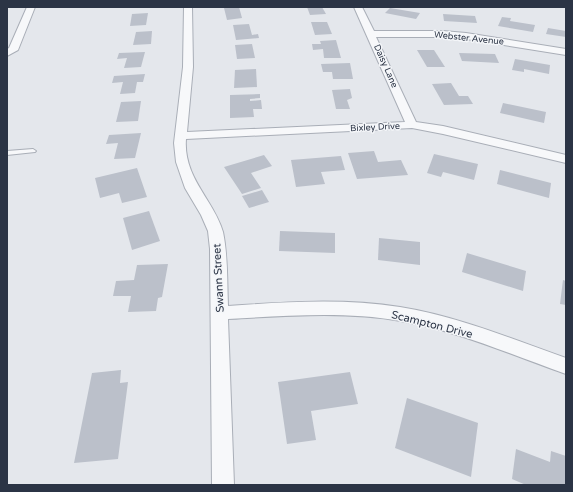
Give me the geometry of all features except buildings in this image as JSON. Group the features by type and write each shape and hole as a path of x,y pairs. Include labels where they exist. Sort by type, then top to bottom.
{"street":[{"path":"7,53 13,50 31,7"},
{"name":"Swann Street","path":"188,7 188,67 181,136 182,162 192,188 208,215 215,231 218,249 223,485"},
{"name":"Daisy Lane","path":"358,7 372,34 412,125"},
{"name":"Webster Avenue","path":"372,34 443,34 466,36 566,52"},
{"name":"Bixley Drive","path":"181,136 412,125 443,130 566,159"},
{"name":"Scampton Drive","path":"220,313 335,309 385,312 451,326 566,366"}],"lane":[{"path":"7,153 33,151"}]}
